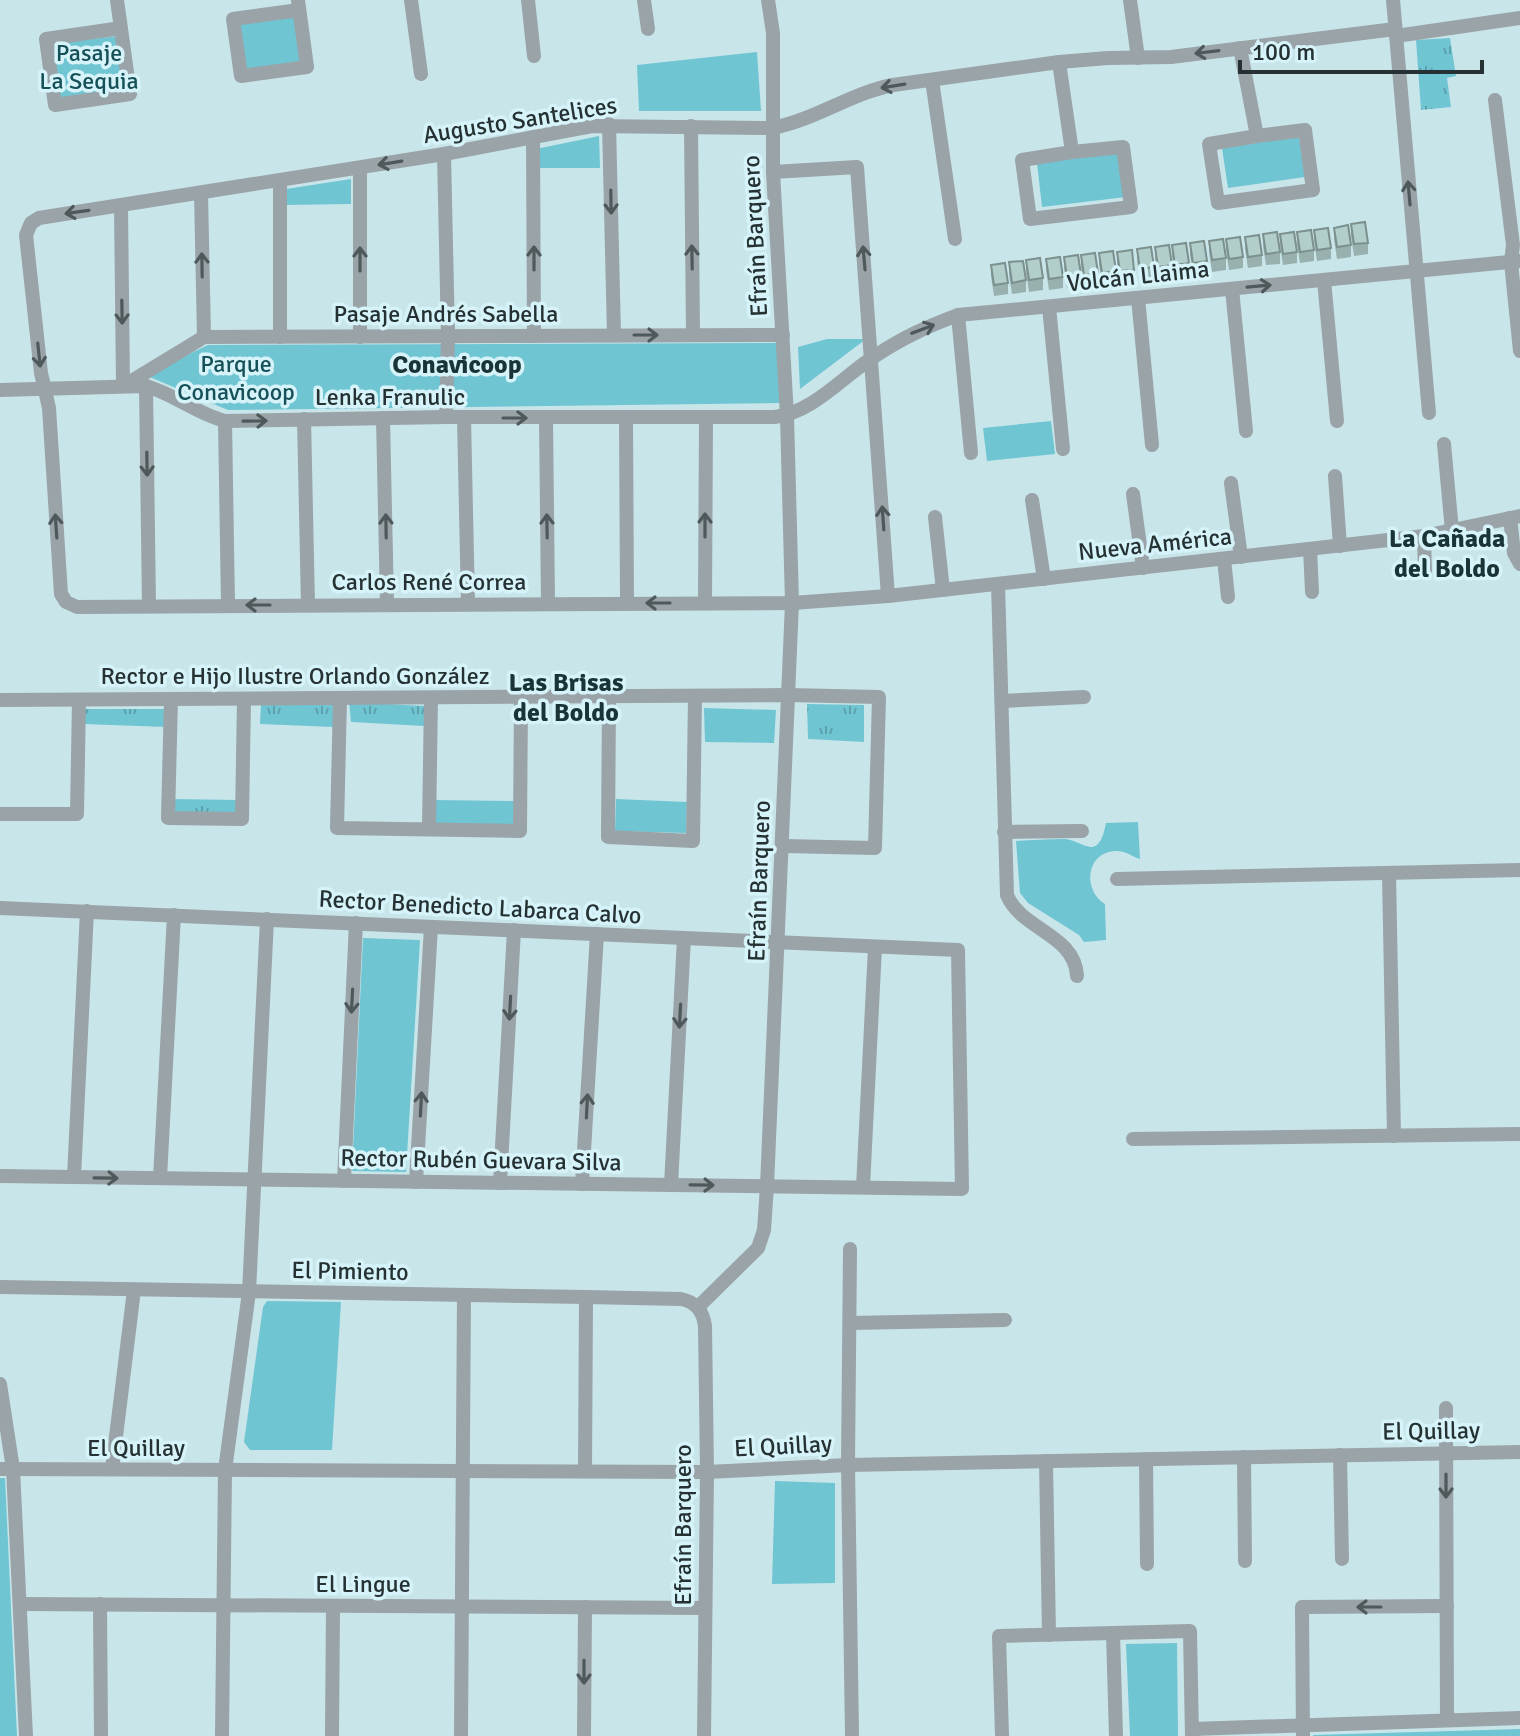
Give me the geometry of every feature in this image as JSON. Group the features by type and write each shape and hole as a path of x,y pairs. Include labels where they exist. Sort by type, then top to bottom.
{"street":[{"path":"117,0 121,28 130,94 55,105 46,39 121,28"},
{"path":"411,0 421,74"},
{"path":"528,0 534,56"},
{"path":"644,0 648,29"},
{"name":"Efraín Barquero","path":"704,1736 705,1326 698,1307 758,1248 764,1230 789,695 792,603 787,416 773,172 773,33 768,0"},
{"path":"1130,0 1138,58"},
{"path":"1393,0 1429,413"},
{"path":"299,5 307,67 241,76 233,19 299,5"},
{"name":"Augusto Santelices","path":"45,389 26,235 31,223 43,217 360,168 609,124 772,128 800,121 878,88 1059,62 1171,57 1520,18"},
{"path":"1240,48 1257,136"},
{"path":"1059,62 1072,152"},
{"path":"932,80 955,239"},
{"path":"1495,100 1516,261 1520,351"},
{"path":"609,124 614,335"},
{"path":"691,126 693,335"},
{"path":"1305,130 1313,190 1218,203 1209,144 1257,136 1305,130"},
{"path":"533,137 534,336"},
{"path":"1123,147 1131,207 1030,219 1022,160 1072,152 1123,147"},
{"path":"444,154 448,336 446,417"},
{"path":"773,172 857,167 888,596"},
{"path":"360,168 360,337"},
{"path":"280,181 280,337"},
{"path":"123,386 204,337 201,193"},
{"path":"121,206 123,386"},
{"name":"Volcán Llaima","path":"787,416 804,408 914,331 958,315 1516,261"},
{"path":"1324,280 1337,421"},
{"path":"1232,289 1246,431"},
{"path":"1138,298 1152,445"},
{"path":"1049,307 1063,449"},
{"path":"958,315 971,453"},
{"name":"Pasaje Andrés Sabella","path":"204,337 783,335"},
{"path":"146,386 149,606"},
{"name":"Lenka Franulic","path":"0,390 146,386 165,392 212,418 225,421 787,416"},
{"name":"Carlos René Correa","path":"45,389 49,408 61,590 66,602 77,607 792,603"},
{"path":"705,603 706,417"},
{"path":"383,418 387,604"},
{"path":"464,418 468,604"},
{"path":"546,418 548,604"},
{"path":"626,418 627,603"},
{"path":"304,419 308,605"},
{"path":"225,421 228,605"},
{"path":"1444,444 1452,531"},
{"path":"1335,476 1340,546"},
{"path":"1231,483 1241,557"},
{"path":"1133,494 1143,568"},
{"path":"1032,500 1044,579"},
{"path":"935,517 943,590"},
{"path":"1515,517 1514,553 1520,564"},
{"name":"Nueva América","path":"792,603 888,596 1340,546 1424,536 1515,517"},
{"path":"1424,536 1425,573"},
{"path":"1310,549 1312,592"},
{"path":"1224,559 1228,597"},
{"path":"998,584 1005,887 1009,902 1020,915 1068,950 1075,962 1077,976"},
{"path":"609,697 608,837 693,841 695,696"},
{"path":"340,698 337,828 520,831 521,697"},
{"name":"Rector e Hijo Ilustre Orlando González","path":"0,700 879,697 875,848 783,846"},
{"path":"1002,701 1084,697"},
{"path":"429,829 431,698"},
{"path":"171,699 168,818 242,819 244,699"},
{"path":"0,814 77,814 79,700"},
{"path":"1004,832 1082,831"},
{"path":"1117,879 1520,870"},
{"path":"1389,874 1394,1136"},
{"name":"Rector Benedicto Labarca Calvo","path":"0,908 958,950 962,1189"},
{"path":"74,1177 87,911"},
{"path":"160,1178 174,915"},
{"path":"222,1736 225,1470 249,1292 267,919"},
{"path":"344,1181 356,923"},
{"path":"416,1182 431,927"},
{"path":"500,1183 514,930"},
{"path":"582,1184 597,934"},
{"path":"671,1185 684,938"},
{"path":"863,1187 875,947"},
{"path":"1133,1139 1520,1134"},
{"name":"Rector Rubén Guevara Silva","path":"0,1176 962,1189"},
{"path":"850,1249 848,1465 852,1736"},
{"name":"El Pimiento","path":"0,1287 681,1299 698,1307"},
{"path":"112,1469 134,1290"},
{"path":"461,1736 464,1295"},
{"path":"585,1471 586,1297"},
{"path":"850,1323 1005,1320"},
{"path":"0,1384 20,1604 26,1736"},
{"path":"1446,1408 1447,1720"},
{"name":"El Quillay","path":"7,1469 707,1472 848,1465 1520,1452"},
{"path":"1340,1455 1342,1559"},
{"path":"1244,1457 1245,1561"},
{"path":"1146,1459 1147,1564"},
{"path":"1046,1461 1049,1635"},
{"name":"El Lingue","path":"20,1604 705,1608"},
{"path":"100,1604 101,1736"},
{"path":"332,1736 333,1606"},
{"path":"1303,1730 1302,1607 1447,1606"},
{"path":"584,1736 585,1607"},
{"path":"1002,1736 999,1636 1190,1631 1192,1732 1405,1729 1447,1720 1520,1718"},
{"path":"1113,1633 1116,1736"}],"green space":[{"path":"295,15 302,62 246,70 240,23"},
{"name":"Pasaje La Sequia","path":"117,36 125,90 60,98 53,44"},
{"path":"1450,38 1456,76 1447,78 1451,107 1421,110 1416,40"},
{"path":"757,52 761,111 639,111 637,65"},
{"path":"599,136 600,168 536,168 536,149"},
{"path":"1299,137 1305,177 1228,188 1222,148"},
{"path":"1120,153 1126,197 1042,207 1037,163"},
{"path":"351,179 351,204 286,205 286,189"},
{"path":"827,339 866,339 800,389 798,347"},
{"name":"Parque Conavicoop","path":"778,343 780,403 228,410 145,375 208,345"},
{"path":"1051,421 1055,454 987,461 983,428"},
{"path":"349,702 424,706 425,726 351,722"},
{"path":"261,704 333,704 333,727 260,724"},
{"path":"807,704 864,705 864,742 808,739"},
{"path":"704,708 776,710 774,743 705,742"},
{"path":"83,709 166,709 167,727 83,724"},
{"path":"172,799 238,800 238,816 171,815"},
{"path":"616,799 687,802 686,833 615,831"},
{"path":"433,800 517,801 517,828 432,827"},
{"path":"1138,822 1140,859 1122,851 1105,853 1098,858 1090,873 1093,891 1105,904 1106,940 1084,942 1079,935 1028,903 1020,893 1016,841 1063,839 1094,847 1103,836 1106,823"},
{"path":"363,938 420,940 406,1172 352,1171"},
{"path":"267,1301 341,1302 332,1450 250,1450 244,1442 263,1307"},
{"path":"0,1478 5,1478 17,1736 0,1736"},
{"path":"775,1481 835,1483 835,1583 772,1584"},
{"path":"1177,1643 1178,1736 1130,1736 1126,1644"},
{"path":"1520,1729 1520,1736 1313,1736 1313,1735"}],"building":[{"path":"1365,222 1368,243 1354,244 1351,224"},
{"path":"1348,225 1351,245 1337,247 1334,228"},
{"path":"1328,228 1331,248 1317,250 1314,230"},
{"path":"1311,230 1314,250 1300,252 1297,232"},
{"path":"1277,232 1280,252 1266,254 1263,234"},
{"path":"1294,232 1297,252 1283,254 1280,234"},
{"path":"1259,235 1262,255 1248,257 1245,237"},
{"path":"1240,237 1243,257 1229,259 1226,239"},
{"path":"1223,239 1226,258 1212,260 1209,241"},
{"path":"1204,241 1207,261 1193,263 1190,243"},
{"path":"1186,243 1189,263 1175,265 1172,245"},
{"path":"1169,245 1172,265 1158,267 1155,247"},
{"path":"1151,247 1154,267 1140,269 1137,249"},
{"path":"1132,250 1134,270 1120,271 1117,252"},
{"path":"1113,251 1116,271 1102,273 1099,253"},
{"path":"1095,253 1098,273 1084,275 1081,255"},
{"path":"1078,255 1081,275 1067,277 1064,257"},
{"path":"1060,257 1063,277 1049,279 1046,259"},
{"path":"1040,258 1043,278 1029,280 1026,260"},
{"path":"1023,261 1026,280 1012,283 1009,262"},
{"path":"1005,263 1008,283 994,285 991,265"}],"district":[{"name":"Conavicoop","path":"457,364"},
{"name":"La Cañada del Boldo","path":"1447,553"},
{"name":"Las Brisas del Boldo","path":"566,697"}]}
